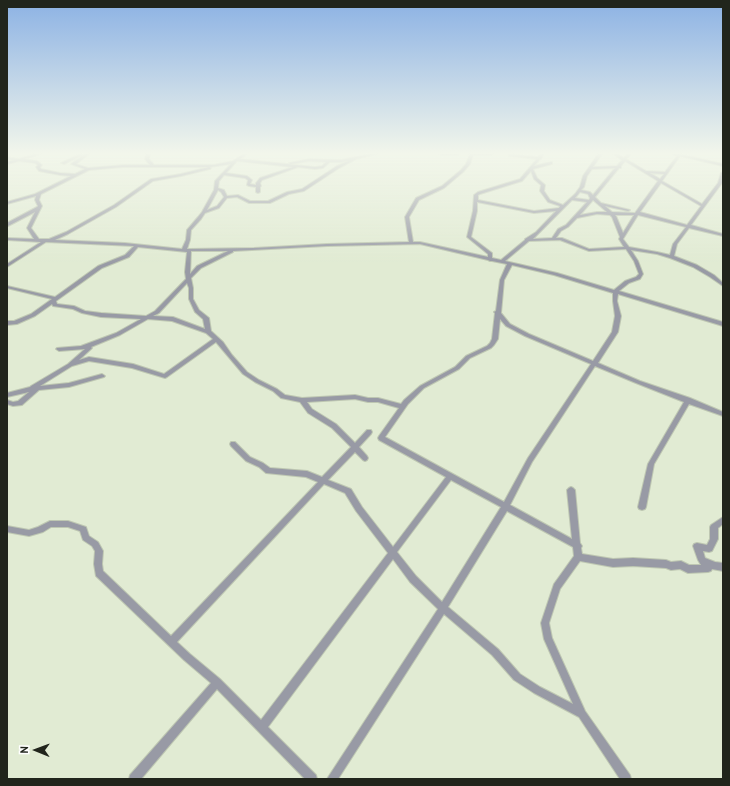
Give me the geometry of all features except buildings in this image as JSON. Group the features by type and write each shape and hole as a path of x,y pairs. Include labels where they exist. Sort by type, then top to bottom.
{"street":[{"path":"7,203 39,194 45,191"},
{"path":"7,266 46,241 64,235 115,206 137,191"},
{"path":"184,250 188,240 188,230 202,213 214,191"},
{"path":"221,191 224,192 226,197"},
{"path":"202,213 218,207 226,197 238,196 249,202 269,202 288,193 300,191"},
{"path":"411,242 407,217 417,199 437,191"},
{"path":"487,191 477,194 477,201 469,237 490,254 490,260"},
{"path":"542,191 548,201 563,206"},
{"path":"501,262 527,240 579,191"},
{"path":"583,191 588,192 616,219 622,237 621,242 636,261 641,274 616,292"},
{"path":"553,239 559,230 567,226 577,217 598,191"},
{"path":"622,237 653,191"},
{"path":"676,191 703,206"},
{"path":"672,256 675,244 714,191"},
{"path":"37,240 29,228 39,208 37,200 39,194"},
{"path":"572,199 637,213 723,235"},
{"path":"477,201 534,212 559,210"},
{"path":"693,201 699,211"},
{"path":"7,225 39,208"},
{"path":"577,217 597,213 637,213"},
{"path":"7,239 137,245 184,250 235,250 411,242 442,246 490,260 555,274 723,324"},
{"path":"7,243 13,239"},
{"path":"527,240 553,239 572,242 589,250 625,248 672,256 704,271 723,285"},
{"path":"7,323 33,316 54,299 100,267 127,256 137,245"},
{"path":"184,250 189,251 188,279 191,288 191,301 198,313 206,318 208,332"},
{"path":"59,349 82,348 118,334 156,312 204,264 235,250"},
{"path":"510,264 502,280 495,339 489,347 468,357 457,368 422,387 403,407 381,438 578,546"},
{"path":"7,287 54,299"},
{"path":"332,779 443,608 505,507 530,460 595,363 617,327 616,292"},
{"path":"54,299 55,305 58,306 71,307 101,315 173,319 208,332 217,339 230,356 250,377 275,390 283,397 302,400 354,397 368,400 378,400 403,407"},
{"path":"497,312 508,325 638,382 723,414"},
{"path":"70,365 89,359 133,366 165,376 217,339"},
{"path":"7,402 13,404 20,402 34,389 70,365 94,344"},
{"path":"7,395 34,389 69,385 102,376"},
{"path":"302,400 310,411 334,426 365,458"},
{"path":"642,507 651,464 688,400"},
{"path":"172,641 369,432"},
{"path":"233,444 248,459 261,465 268,471 301,473 323,480 350,494 359,509 413,579 443,608 496,652 517,676 537,690 582,714"},
{"path":"261,728 394,553 450,476"},
{"path":"571,490 572,515 578,546 578,557 558,587 545,623 548,639 582,714 626,779"},
{"path":"578,557 614,563 633,562 666,564 670,566 681,565 688,569 708,568 702,560 697,546 709,549 714,539 714,527 723,520"},
{"path":"7,529 28,533 40,530 50,524 68,524 82,529 86,538 95,544 99,551 99,572 187,657 217,682 312,779"},
{"path":"702,560 714,566 723,567"},
{"path":"134,779 217,682"}]}
